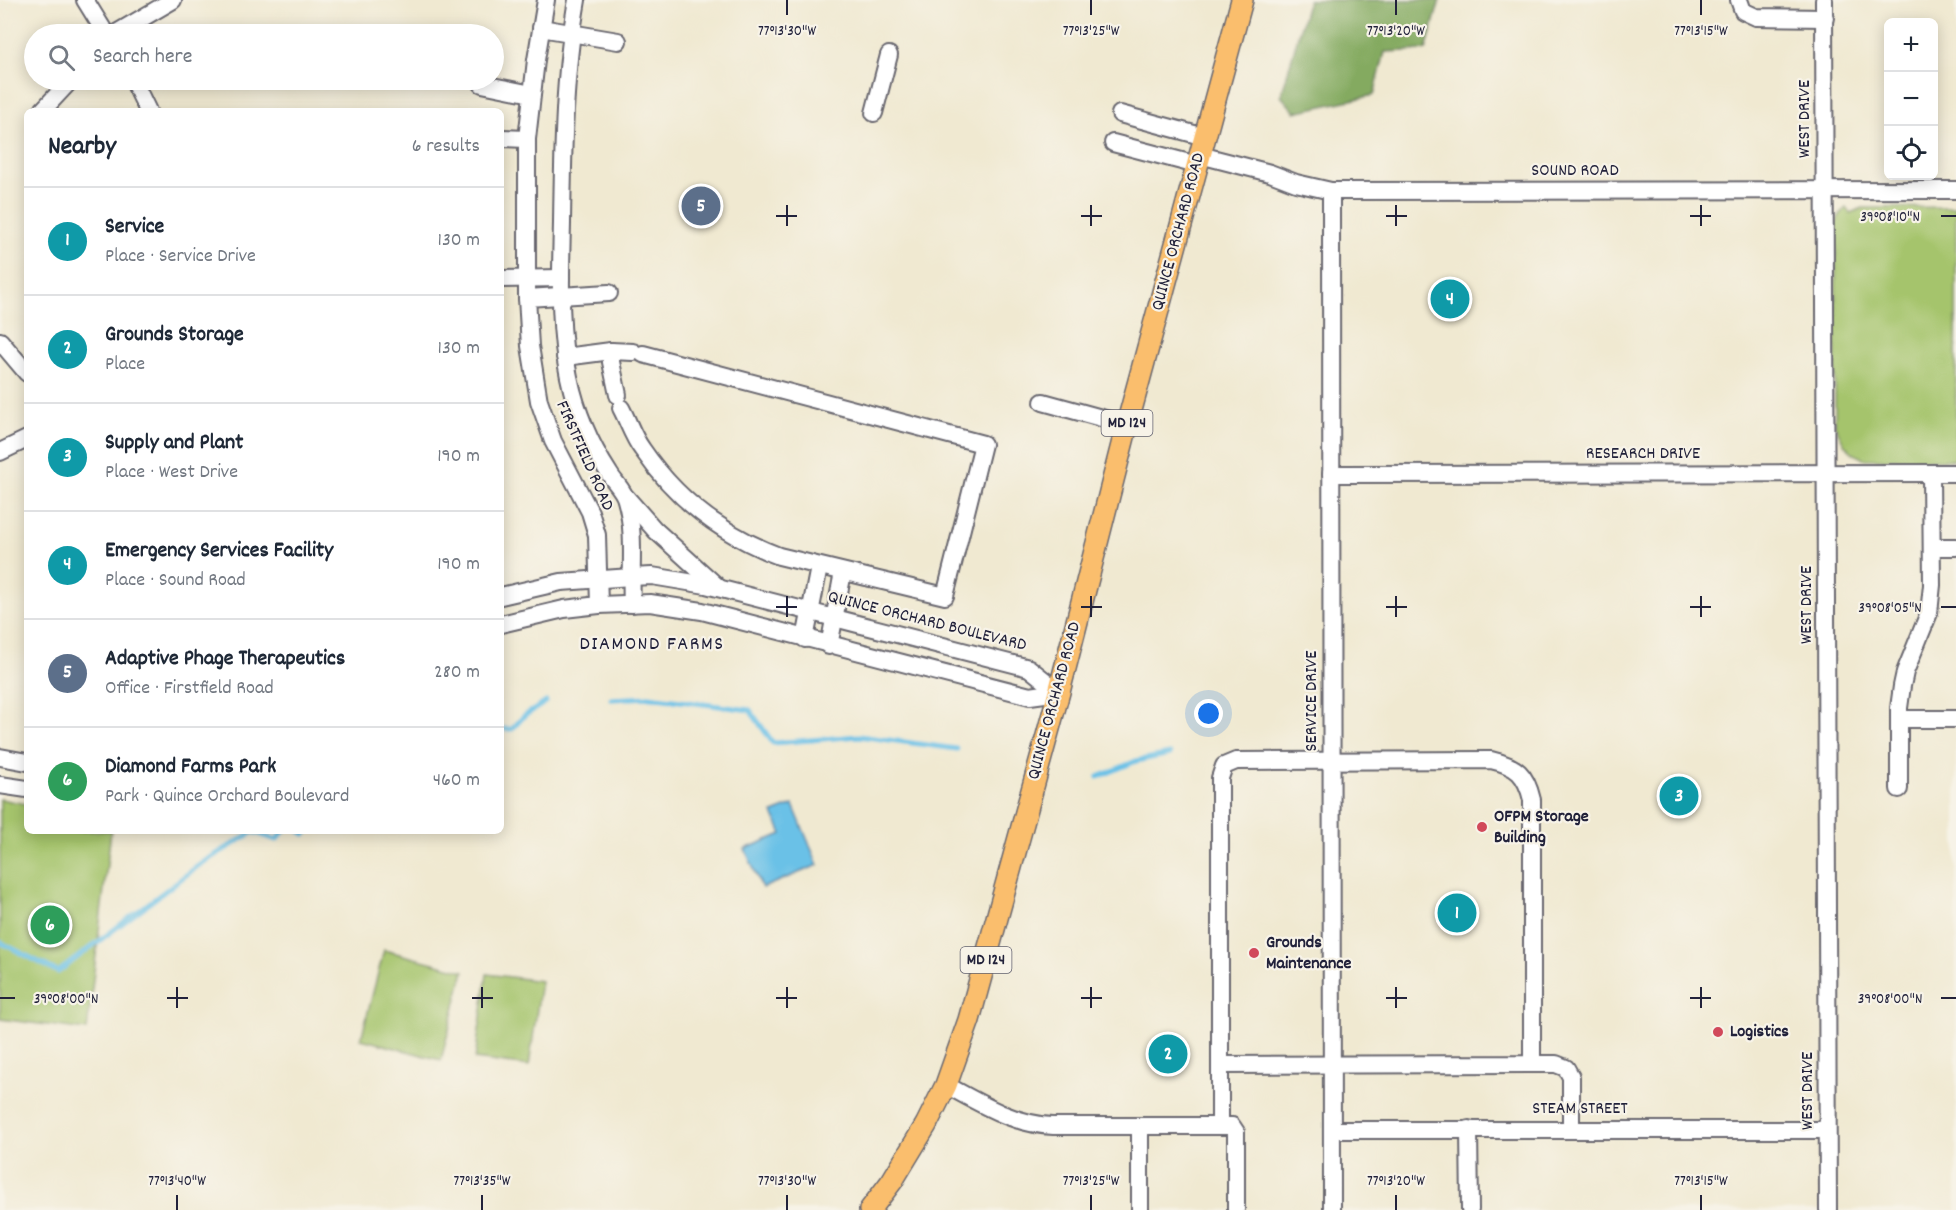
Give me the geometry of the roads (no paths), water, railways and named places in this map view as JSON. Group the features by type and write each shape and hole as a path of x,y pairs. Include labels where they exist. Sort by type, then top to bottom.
{"main road":[{"name":"QUINCE ORCHARD ROAD","path":"870,1210 892,1181 926,1125 946,1085 969,1020 1059,692 1127,425 1242,0"}],"street":[{"path":"85,0 100,24"},
{"path":"132,24 173,0"},
{"name":"FIRSTFIELD ROAD","path":"546,0 527,139 527,298 530,346 539,401 553,441 590,512 597,535 599,605"},
{"name":"FIRSTFIELD ROAD","path":"578,0 572,33 564,135 561,296 565,357 574,399 587,433 609,473 626,497 633,548 632,604"},
{"path":"1739,0 1743,11 1756,17 1825,18"},
{"name":"WEST DRIVE","path":"1824,0 1828,1210"},
{"path":"541,28 618,41"},
{"path":"874,113 889,55"},
{"path":"504,88 532,94"},
{"path":"45,108 62,90"},
{"path":"138,90 147,108"},
{"path":"1120,114 1201,152"},
{"path":"504,138 527,139"},
{"path":"1113,143 1201,152"},
{"name":"SOUND ROAD","path":"1201,152 1296,183 1330,191 1956,190"},
{"name":"SERVICE DRIVE","path":"1330,191 1332,1210"},
{"path":"504,279 561,278"},
{"path":"527,298 609,293"},
{"path":"0,341 24,369"},
{"path":"565,357 611,351 638,353 983,444 945,596 779,556 756,547 709,520 683,498 641,448 620,401 611,362 611,351"},
{"path":"1043,402 1127,425"},
{"path":"0,452 24,440"},
{"path":"1899,789 1900,699 1905,672 1929,613 1932,585 1931,473"},
{"name":"RESEARCH DRIVE","path":"1331,474 1956,473"},
{"path":"626,497 667,542 720,588"},
{"path":"1932,547 1956,547"},
{"path":"805,639 819,567"},
{"path":"830,646 843,572"},
{"name":"QUINCE ORCHARD BOULEVARD","path":"504,595 561,582 652,576 720,588 1029,668 1059,692"},
{"path":"504,623 564,609 650,603 702,611 1030,696 1059,692"},
{"path":"1899,719 1956,719"},
{"path":"0,757 24,761"},
{"path":"1220,1126 1221,771 1229,763 1236,761 1491,760 1506,764 1520,772 1528,783 1532,800 1532,1064"},
{"path":"0,785 24,789"},
{"path":"1220,1065 1557,1064 1569,1072 1571,1129"},
{"path":"946,1085 1031,1125 1232,1126 1236,1130 1236,1210"},
{"path":"1140,1126 1140,1210"},
{"path":"1469,1129 1470,1210"},
{"name":"STEAM STREET","path":"1332,1130 1827,1130"}],"water":[{"path":"793,805 818,865 762,888 745,849 782,834 773,813"}],"waterway":[{"path":"611,699 649,697 750,710 773,743 859,736 957,749"},
{"path":"504,729 512,729 524,716 546,702"},
{"path":"1098,777 1136,761 1170,754"},
{"path":"0,942 58,972 202,863 250,834"},
{"path":"259,834 276,840 281,834"}],"place":[{"name":"Adaptive Phage Therapeutics","path":"701,206"},
{"name":"Emergency Services Facility","path":"1450,299"},
{"name":"Supply and Plant","path":"1679,796"},
{"name":"OFPM Storage Building","path":"1482,827"},
{"name":"Service","path":"1457,913"},
{"name":"Diamond Farms Park","path":"50,925"},
{"name":"Grounds Maintenance","path":"1254,953"},
{"name":"Logistics","path":"1718,1032"},
{"name":"Grounds Storage","path":"1168,1054"}],"district":[{"name":"DIAMOND FARMS","path":"652,645"}]}
